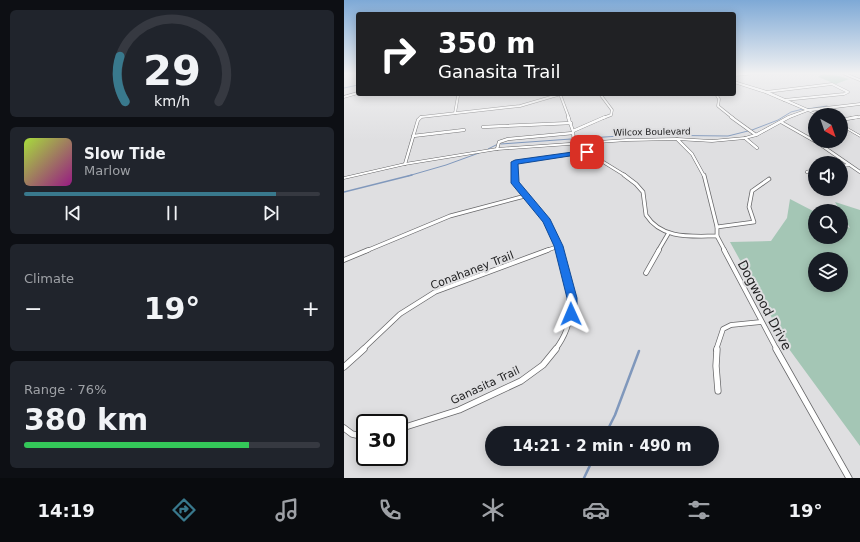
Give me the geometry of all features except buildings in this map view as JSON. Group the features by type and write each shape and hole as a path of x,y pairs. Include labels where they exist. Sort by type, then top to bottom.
{"main road":[{"path":"776,96 808,110"},
{"name":"Wilcox Boulevard","path":"825,108 860,104"},
{"name":"Wilcox Boulevard","path":"344,178 405,164 498,149 587,142 677,139 712,141 745,138 756,135 789,117 808,110"},
{"path":"848,129 860,136"}],"street":[{"path":"455,113 458,96"},
{"path":"405,164 418,120 422,117 520,106 552,96"},
{"path":"561,96 571,123 574,143"},
{"path":"498,149 499,142 508,138 573,132 611,115 612,110 602,96"},
{"path":"717,96 719,99 718,106 721,110 756,135"},
{"path":"784,100 814,96"},
{"path":"848,119 860,117"},
{"path":"781,122 860,172"},
{"path":"483,127 571,123"},
{"path":"413,136 464,130"},
{"path":"745,138 756,148"},
{"name":"Dogwood Drive","path":"677,139 692,154 704,177 717,227 717,236 760,322 849,478"},
{"path":"587,142 587,152 633,182 640,189 645,196 646,214 648,219 668,234 717,236"},
{"name":"Ganasita Trail","path":"408,426 459,410 521,381 543,365 557,347 566,331 571,314 572,298 558,246 547,221 515,183 515,162 587,152"},
{"path":"717,227 754,222 749,207 752,191 769,180"},
{"path":"344,260 450,216 525,196"},
{"path":"646,273 668,234"},
{"name":"Conahaney Trail","path":"344,367 400,314 435,292 558,246"},
{"path":"718,391 716,351 717,341 723,328 731,325 760,322"},
{"path":"344,428 356,435"}],"green space":[{"path":"790,199 808,208 808,244 848,244 848,227 850,228 848,225 848,206 860,210 860,446 789,349 730,242 771,241 787,218"}],"waterway":[{"path":"807,109 827,106"},
{"path":"752,130 778,120 791,112 803,109"},
{"path":"574,139 635,135 728,136 748,131"},
{"path":"501,144 571,139"},
{"path":"488,149 496,145"},
{"path":"408,176 446,165 479,153"},
{"path":"408,176 412,175"},
{"path":"344,192 408,176"},
{"path":"610,426 639,351"},
{"path":"584,478 590,466"}],"route":[{"path":"571,314 572,298 558,246 547,221 515,183 515,162 587,152"}]}
